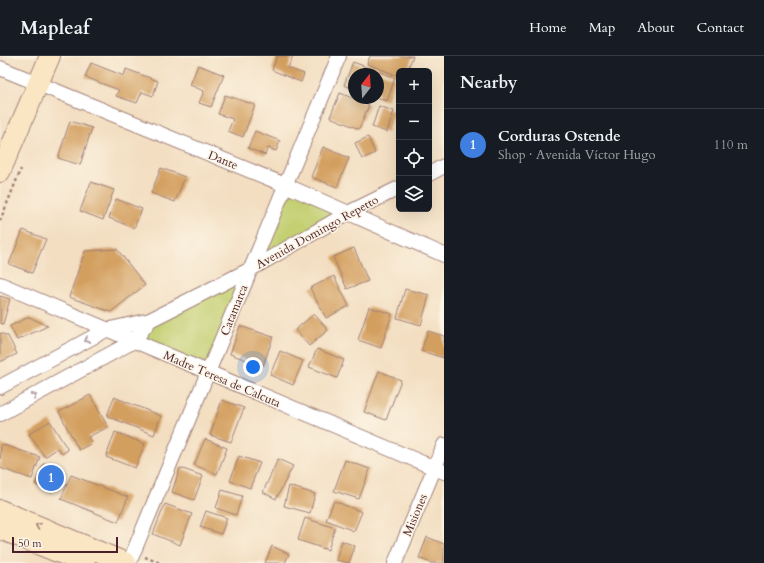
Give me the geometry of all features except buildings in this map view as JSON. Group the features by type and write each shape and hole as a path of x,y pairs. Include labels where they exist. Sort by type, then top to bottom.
{"main road":[{"path":"0,172 50,56"},
{"path":"0,510 127,563"},
{"path":"0,529 85,563"}],"street":[{"name":"Catamarca","path":"127,563 339,56"},
{"name":"Dante","path":"0,68 38,85 285,185 444,255"},
{"path":"432,172 444,166"},
{"name":"Avenida Domingo Repetto","path":"0,387 106,330 150,320 251,269 348,213 396,189"},
{"name":"Madre Teresa de Calcuta","path":"0,284 439,470"},
{"name":"Avenida Domingo Repetto","path":"0,414 134,341 150,320"},
{"name":"Misiones","path":"395,563 439,470 444,445"}],"green space":[{"path":"285,185 348,213 251,269"},
{"path":"251,269 207,373 135,340 150,320"}],"place":[{"name":"Corduras Ostende","path":"51,478"}]}
